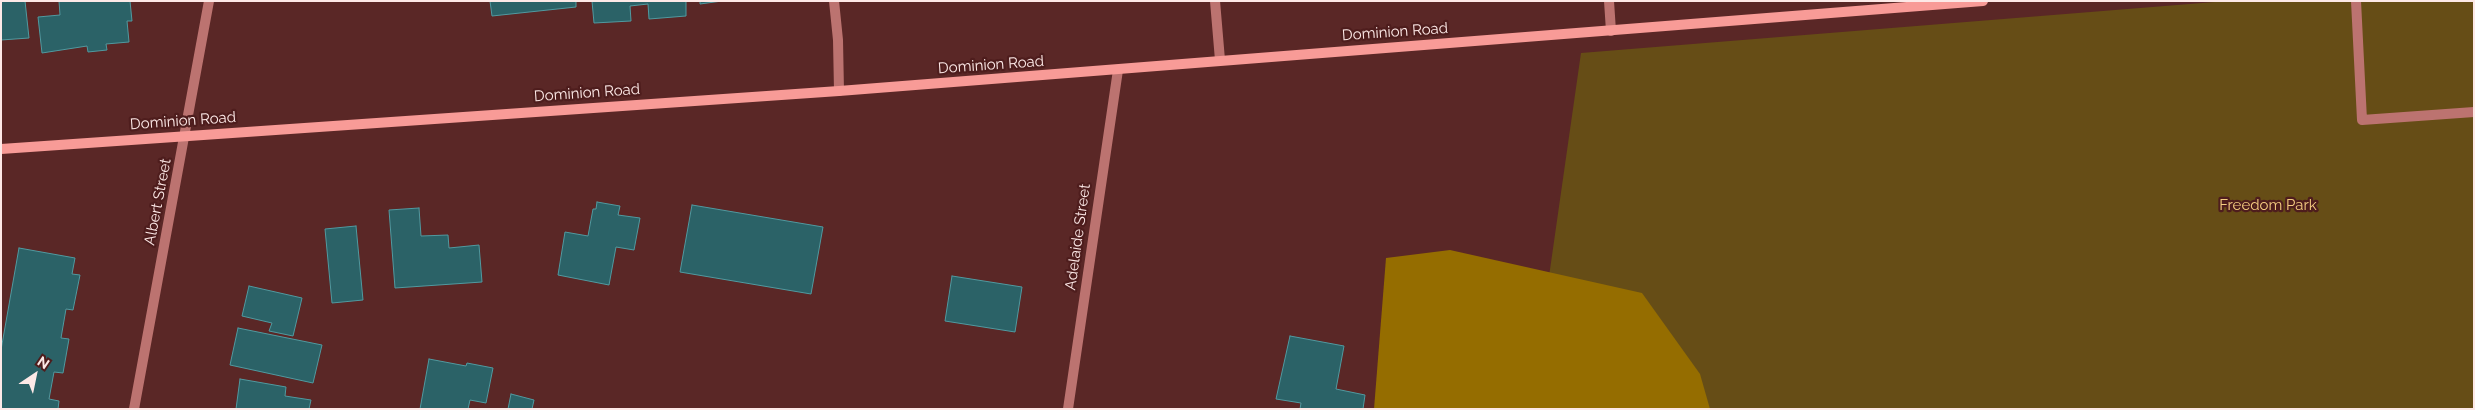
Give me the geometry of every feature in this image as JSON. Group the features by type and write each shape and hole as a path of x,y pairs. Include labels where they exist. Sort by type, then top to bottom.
{"main road":[{"name":"Dominion Road","path":"1,149 839,91 1983,1"}],"street":[{"name":"Albert Street","path":"134,409 186,136 209,1"},
{"path":"834,1 838,40 839,91"},
{"path":"1215,1 1220,60"},
{"path":"1609,1 1611,31"},
{"path":"2356,1 2362,120 2474,112"},
{"name":"Adelaide Street","path":"1068,409 1118,70"}],"green space":[{"name":"Freedom Park","path":"2227,1 2474,1 2474,409 1530,409 1581,53"}],"shaded area":[{"path":"1450,250 1642,293 1700,374 1710,409 1374,409 1386,258"}],"building":[{"path":"1,1 25,1 29,38 1,40"},
{"path":"59,1 130,1 132,21 127,21 129,42 106,44 107,50 88,52 87,46 42,53 38,17 60,15"},
{"path":"490,1 576,1 576,7 492,16"},
{"path":"592,1 686,1 686,16 649,19 648,4 630,6 631,21 594,23"},
{"path":"700,1 722,1 700,4"},
{"path":"597,202 620,206 618,215 640,218 634,250 616,247 609,285 558,275 565,232 588,236 593,209 596,209"},
{"path":"692,205 823,227 811,294 680,272"},
{"path":"419,208 421,236 448,235 449,248 479,245 482,282 395,288 389,210"},
{"path":"356,226 363,300 332,303 325,229"},
{"path":"19,248 75,258 72,274 80,275 73,310 66,309 61,338 69,339 63,373 54,372 49,399 59,401 58,409 1,409 1,350"},
{"path":"952,276 1022,287 1015,332 945,321"},
{"path":"249,286 302,298 293,336 269,331 272,323 242,316"},
{"path":"238,328 322,345 313,383 230,365"},
{"path":"1290,336 1344,346 1336,389 1365,395 1363,409 1300,409 1301,403 1276,399"},
{"path":"429,359 466,366 467,363 493,368 486,403 470,400 468,409 420,409"},
{"path":"240,379 286,387 285,396 311,400 309,409 236,409"},
{"path":"511,394 534,400 532,409 508,409"}]}
